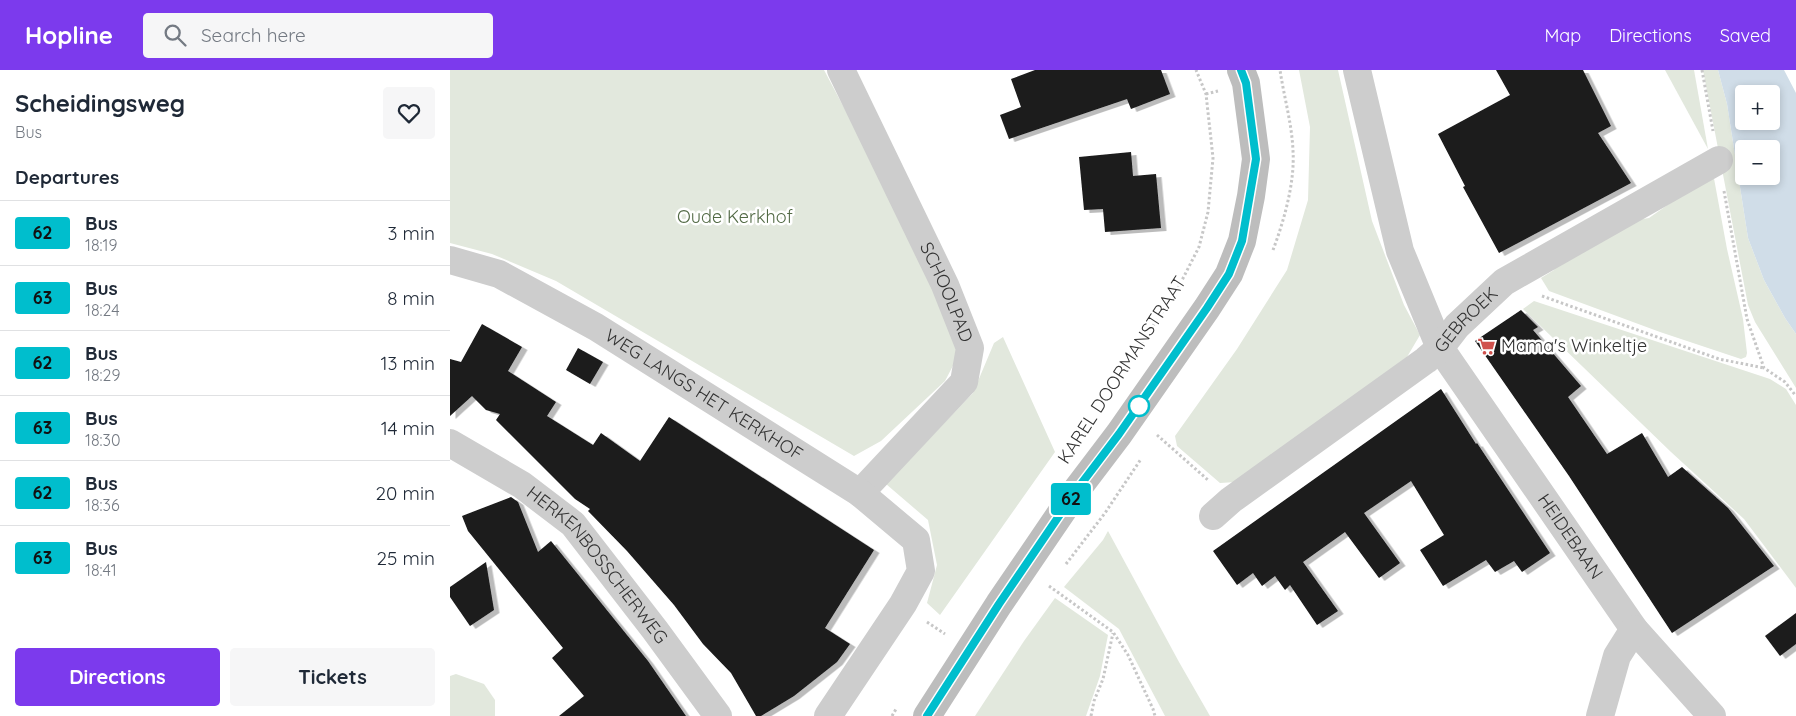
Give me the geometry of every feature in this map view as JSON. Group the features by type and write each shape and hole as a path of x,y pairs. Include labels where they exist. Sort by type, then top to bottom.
{"main road":[{"name":"KAREL DOORMANSTRAAT","path":"927,716 999,604 1078,488 1119,434 1229,274 1242,241 1256,159 1246,83 1241,70"}],"street":[{"name":"SCHOOLPAD","path":"841,70 945,285 970,348 964,382 860,493"},
{"name":"GEBROEK","path":"1357,70 1400,250 1440,348"},
{"name":"GEBROEK","path":"1440,348 1457,326 1504,282 1718,160"},
{"name":"WEG LANGS HET KERKHOF","path":"450,260 498,274 596,327 860,493 916,540 920,571 903,604 828,716"},
{"path":"1222,508 1440,348"},
{"name":"HEIDEBAAN","path":"1440,348 1634,629 1712,716"},
{"name":"HERKENBOSSCHERWEG","path":"450,443 522,485 573,524 656,630 718,716"},
{"path":"1600,716 1617,656 1634,629"}],"path":[{"name":"KAREL DOORMANSTRAAT","path":"1124,370 1177,290 1199,247 1208,212 1213,158 1206,94 1196,70"},
{"path":"1702,70 1747,319 1764,368"},
{"path":"1504,282 1719,359 1764,368 1785,382 1796,396"},
{"path":"1156,435 1222,508"},
{"path":"1049,586 1113,632 1128,655 1154,709 1155,716"},
{"path":"945,635 951,626"},
{"path":"1091,716 1094,701 1103,679 1113,632"},
{"path":"892,716 897,708"}],"green space":[{"name":"Oude Kerkhof","path":"450,70 824,70 903,219 958,330 957,358 945,381 881,441 854,456 556,281 492,254 450,243"},
{"path":"1299,70 1338,70 1372,221 1404,305 1420,335 1407,357 1236,482 1220,483 1177,446 1175,436 1237,349 1287,270 1308,200 1310,127"},
{"path":"1665,70 1694,70 1708,149"},
{"path":"1703,70 1718,70 1727,104 1735,155 1735,185 1740,185 1748,238 1764,280 1796,334 1796,388 1755,322 1748,305"},
{"path":"1713,173 1727,249 1743,319 1746,357 1741,359 1660,332 1549,291 1541,278 1554,270 1558,259 1624,222 1649,218"},
{"path":"1534,301 1770,379 1786,389 1796,405 1796,588 1744,519 1671,452 1523,309"},
{"path":"1003,337 1055,452 940,615 927,603 937,565 928,520 886,484 973,393 994,343"},
{"path":"1108,531 1210,716 1165,716 1119,629 1064,587 1103,540"},
{"path":"1055,598 1108,635 1100,676 1086,716 975,716 1024,641"},
{"path":"456,674 484,684 495,700 495,716 450,716 450,676"}],"shaded area":[{"path":"1718,70 1784,70 1796,93 1796,334 1764,280 1748,238 1740,185 1780,185 1780,140 1735,140 1735,155 1727,104"}],"building":[{"path":"1035,70 1161,70 1170,94 1131,109 1127,99 1009,139 1000,115 1021,107 1011,79"},
{"path":"1496,70 1583,70 1611,126 1598,133 1631,183 1499,253 1463,187 1465,186 1438,134 1510,95"},
{"path":"1131,152 1133,176 1156,174 1161,228 1105,232 1103,209 1084,210 1079,157"},
{"path":"1521,310 1538,327 1533,330 1581,386 1568,397 1607,454 1642,433 1668,477 1682,467 1728,508 1774,566 1672,633 1569,476 1475,341"},
{"path":"482,324 522,347 508,371 556,402 547,416 593,445 601,433 640,461 669,417 874,550 825,628 850,644 837,662 794,696 761,716 756,716 731,673 703,644 674,605 627,551 588,511 590,509 575,499 496,420 500,414 486,410 472,396 450,416 450,359 461,362"},
{"path":"578,348 603,362 590,384 566,370"},
{"path":"1441,389 1550,553 1522,572 1514,561 1495,572 1486,560 1443,586 1420,550 1444,535 1411,481 1364,513 1400,563 1379,578 1345,532 1303,562 1338,611 1317,625 1290,585 1285,590 1275,576 1262,586 1253,573 1237,585 1213,551"},
{"path":"511,497 518,502 538,552 551,541 648,661 686,716 559,716 584,696 552,658 563,648 468,531 462,516"},
{"path":"486,562 494,610 470,626 450,597 450,587"},
{"path":"1796,613 1796,644 1780,656 1765,636"}],"bus line":[{"name":"62","path":"927,716 999,604 1078,488 1119,434 1229,274 1242,241 1256,159 1246,83 1241,70"}],"place":[{"name":"Mama's Winkeltje","path":"1487,346"}]}
